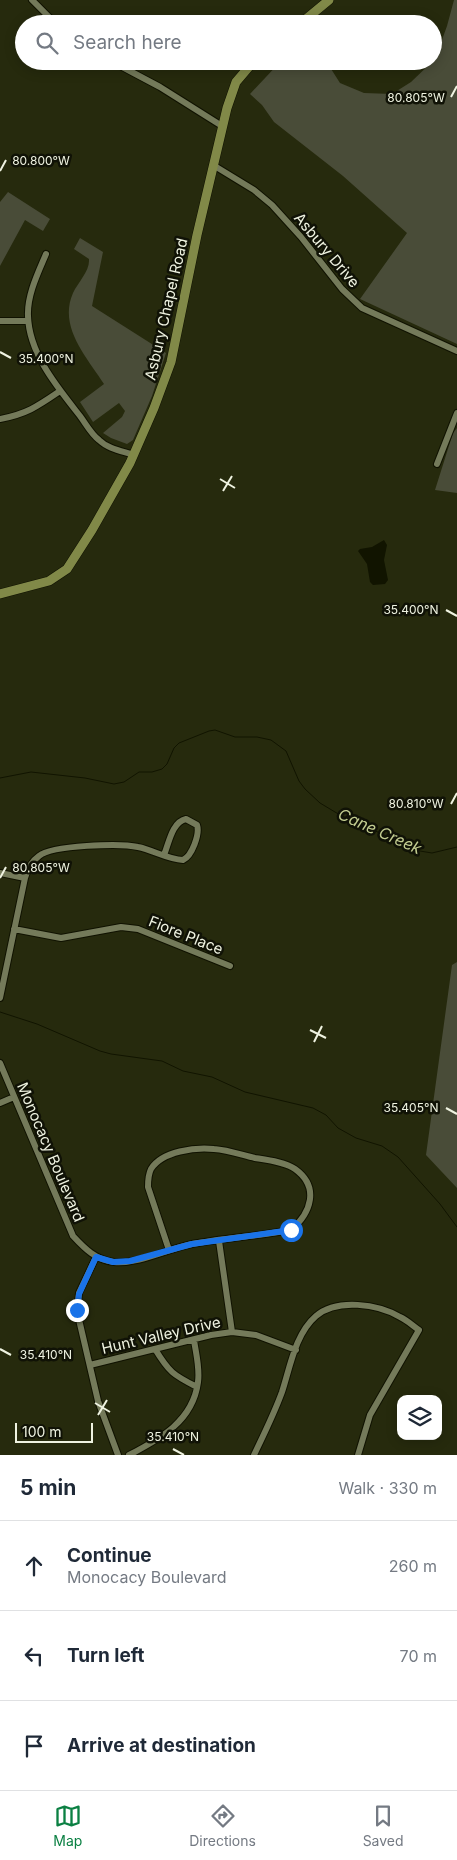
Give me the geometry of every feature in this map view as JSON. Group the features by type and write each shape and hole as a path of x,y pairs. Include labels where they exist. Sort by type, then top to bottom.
{"main road":[{"path":"311,15 329,0"},
{"name":"Asbury Chapel Road","path":"0,594 49,581 67,569 97,523 134,455 171,362 195,242 222,126 236,82 246,70"}],"street":[{"path":"32,0 47,15"},
{"path":"128,70 166,90 222,126"},
{"name":"Asbury Drive","path":"213,165 254,190 272,205 301,237 342,289 358,305 457,351"},
{"path":"46,254 32,288 27,315 30,333 40,359 60,391 98,440 108,446 134,455"},
{"path":"0,321 28,321"},
{"path":"0,419 17,416 33,410 60,391"},
{"path":"437,464 457,413"},
{"path":"0,998 25,878 35,859 47,851 81,847 128,846 183,860 188,856 198,832 197,825 186,819 178,822 164,855"},
{"path":"0,873 25,878"},
{"name":"Fiore Place","path":"14,930 61,938 121,927 138,929 230,966"},
{"name":"Monocacy Boulevard","path":"0,1063 73,1236 96,1257"},
{"path":"0,1103 14,1097"},
{"path":"118,1455 98,1401 77,1310 79,1294 96,1257 113,1262 130,1261 169,1250 219,1240 291,1230 301,1222 308,1210 311,1198 308,1184 303,1177 288,1165 215,1149 189,1150 167,1156 157,1162 151,1169 148,1187 169,1250"},
{"path":"219,1240 232,1332"},
{"path":"254,1455 270,1424 304,1331 315,1317 324,1311 335,1307 356,1306 387,1311 419,1330 370,1415 358,1455"},
{"name":"Hunt Valley Drive","path":"90,1365 232,1332 256,1335 296,1350"},
{"path":"129,1455 168,1432 184,1417 193,1401 197,1387 198,1365 194,1340"},
{"path":"155,1349 166,1368 175,1376 197,1387"}],"shaded area":[{"path":"454,0 457,0 457,344 360,299 407,233 343,176 274,122 262,105 250,94 273,70 332,70 340,83 364,93 392,94 411,82 424,70 442,70 442,40"},
{"path":"8,192 50,219 43,231 25,220 0,266 0,202"},
{"path":"80,238 103,252 92,306 166,353 152,396 133,440 127,444 103,433 122,417 125,411 119,403 93,422 80,402 104,384 76,341 69,318 69,306 73,293 86,272 89,263 89,259 74,249"},
{"path":"457,428 457,493 435,490 453,433"},
{"path":"384,540 387,545 384,560 388,580 385,584 373,585 370,582 367,564 358,551 372,547"},
{"path":"457,962 457,1188 426,1155 452,965"}],"waterway":[{"name":"Cane Creek","path":"0,778 31,772 85,778 114,784 124,782 139,772 152,772 162,769 179,743 215,730 235,737 257,737 271,740 286,751 299,781 305,789 320,803 340,815 420,851 432,853 457,847"},
{"path":"0,1012 37,1024 100,1051 162,1061 183,1071 212,1077 245,1092 313,1108 326,1115 338,1128 356,1138 382,1146 398,1157 440,1204 457,1227"}],"route":[{"path":"77,1310 79,1294 96,1257 113,1262 130,1261 192,1244 291,1230"}]}
